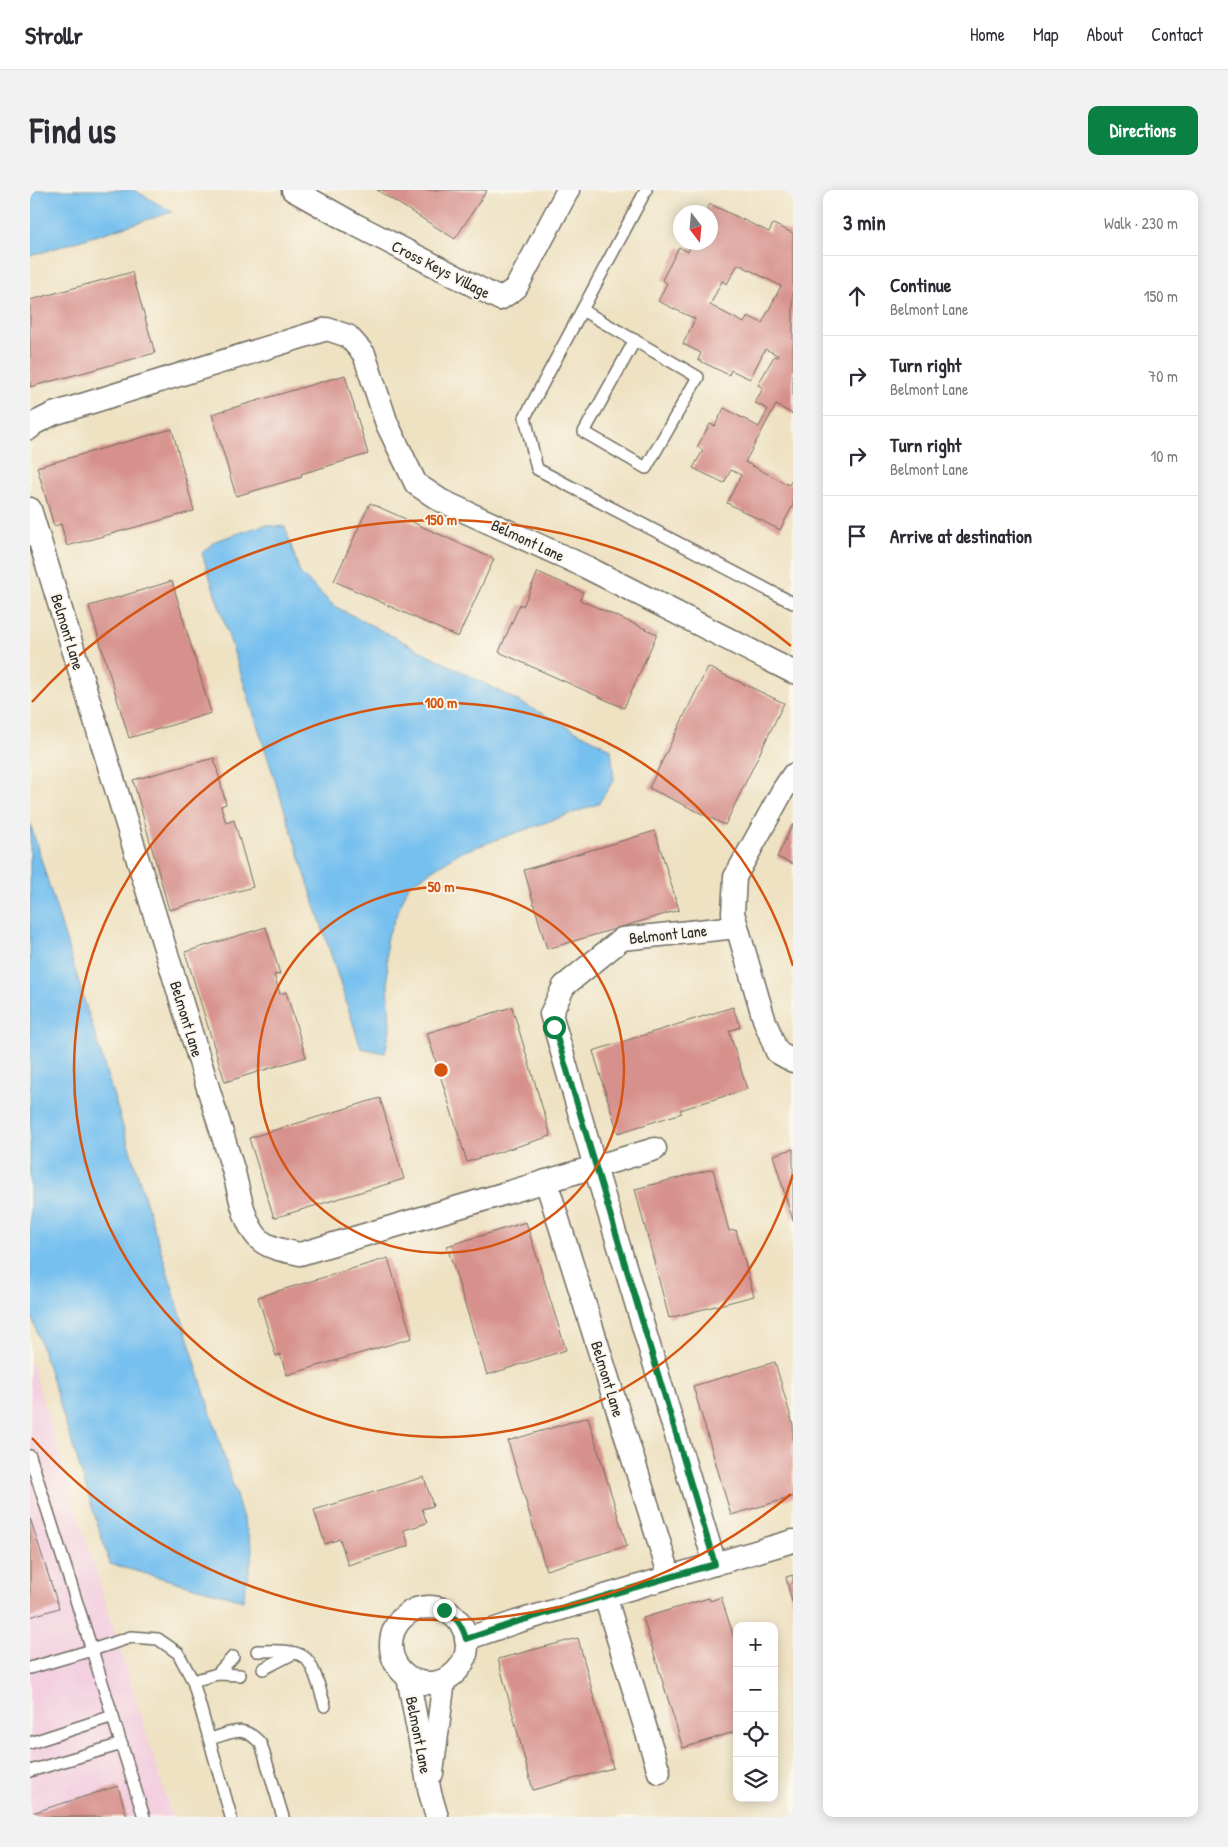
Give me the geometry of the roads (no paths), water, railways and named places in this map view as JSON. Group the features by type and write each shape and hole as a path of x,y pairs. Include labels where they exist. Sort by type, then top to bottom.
{"street":[{"name":"Cross Keys Village","path":"293,190 500,299 516,288 568,190"},
{"name":"Belmont Lane","path":"30,428 33,424 53,414 327,329 348,336 364,354 387,424 416,484 440,500 584,566 793,672"},
{"name":"Belmont Lane","path":"30,509 247,1219 260,1240 275,1248 300,1254 655,1149"},
{"path":"793,775 782,790 735,877 733,913 764,1019 776,1052 793,1061"},
{"name":"Belmont Lane","path":"715,1564 595,1167 551,1014 564,986 622,939 737,927"},
{"name":"Belmont Lane","path":"546,1181 670,1577"},
{"path":"444,1680 454,1673 462,1663 466,1652 466,1639 793,1541"},
{"path":"605,1596 659,1772"},
{"name":"Belmont Lane","path":"430,1794 444,1680 432,1683 419,1682 408,1677 398,1668 392,1657 390,1644 392,1633 408,1613 420,1608 432,1607 444,1610 455,1617 462,1627 466,1639"},
{"name":"Belmont Lane","path":"408,1677 430,1794 437,1817"}],"lane":[{"path":"646,190 525,417 537,469 793,602"},
{"path":"582,310 635,340 698,377 646,468 584,432 635,340"},
{"path":"30,1456 144,1817"},
{"path":"30,1668 131,1637 158,1639 178,1653 193,1681 231,1817"},
{"path":"257,1651 294,1653 304,1657 310,1663 325,1706"},
{"path":"263,1669 294,1653"},
{"path":"216,1674 233,1658"},
{"path":"193,1681 216,1674 240,1675"},
{"path":"30,1743 113,1716"},
{"path":"209,1739 243,1730 253,1734 261,1744 283,1817"},
{"path":"30,1772 122,1744"}],"water":[{"path":"30,190 134,190 172,212 30,256"},
{"path":"264,525 285,527 300,573 334,606 611,749 614,780 598,804 459,853 409,885 386,940 390,1028 385,1053 361,1048 202,553 215,541"},
{"path":"30,823 253,1551 243,1600 110,1564 30,1310"}]}
